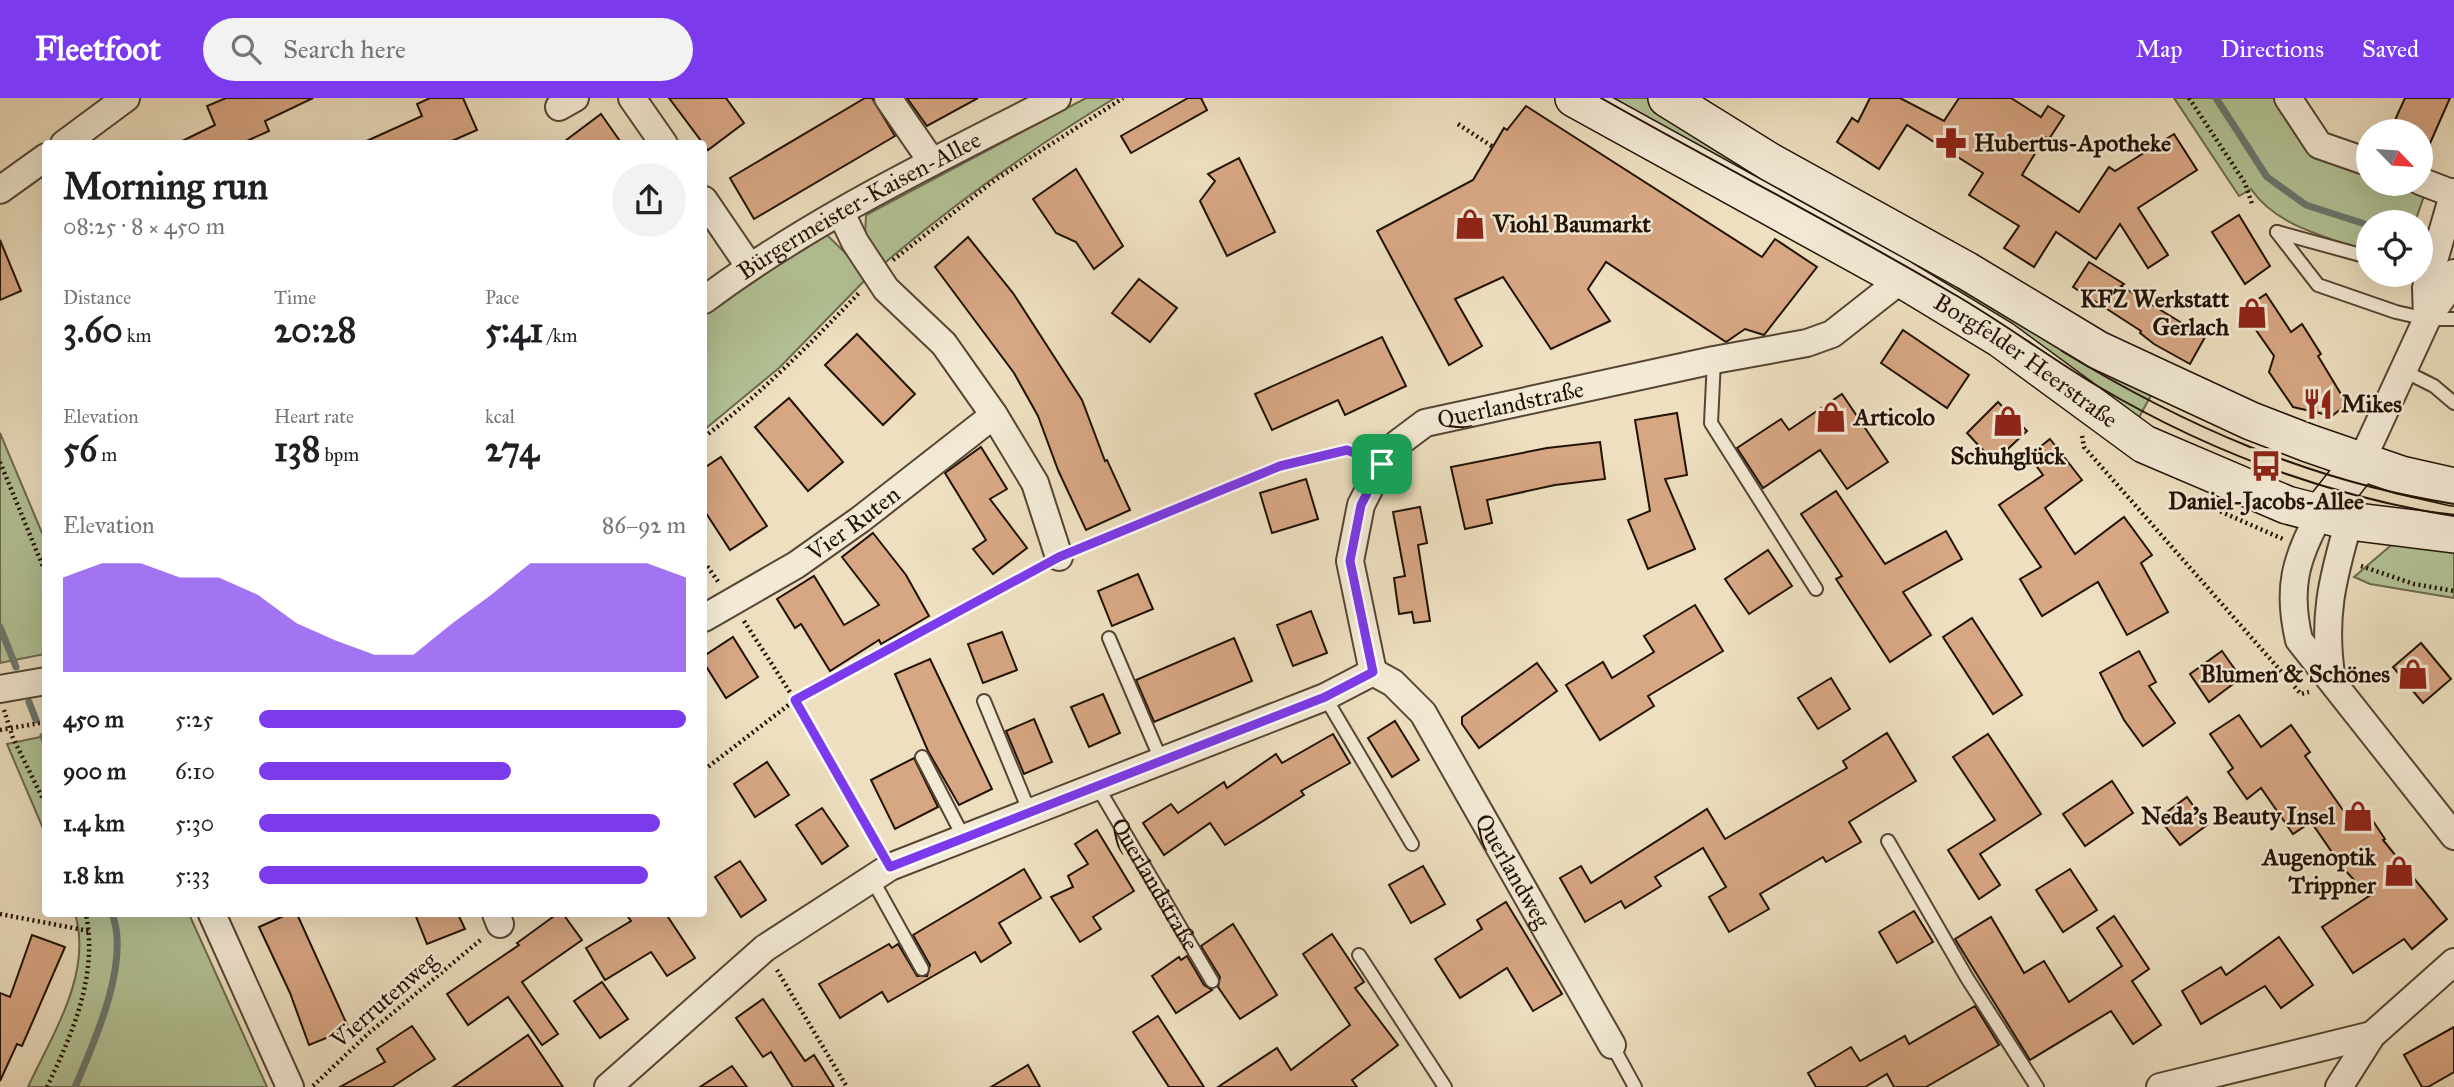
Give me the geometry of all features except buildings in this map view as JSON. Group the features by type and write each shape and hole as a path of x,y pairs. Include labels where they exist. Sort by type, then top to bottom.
{"main road":[{"name":"Borgfelder Heerstraße","path":"1574,98 1902,279 2001,339 2144,444 2268,498 2334,517 2454,534"},
{"name":"Borgfelder Heerstraße","path":"1667,98 1770,162 1967,271 2098,350 2251,421 2361,462 2425,482 2454,487"},
{"path":"2334,517 2361,462"}],"street":[{"path":"69,140 126,98"},
{"path":"632,98 661,140"},
{"path":"888,98 932,162"},
{"name":"Bürgermeister-Kaisen-Allee","path":"707,298 749,266 841,213 932,162 1057,98"},
{"path":"2288,98 2319,145 2356,158"},
{"path":"0,190 42,160"},
{"path":"2361,462 2427,319 2449,288 2435,273 2454,193 2433,186"},
{"path":"707,204 749,266"},
{"path":"841,213 886,289 944,344 994,415 1035,483 1059,557"},
{"name":"Querlandstraße","path":"608,1087 765,948 881,873 1325,697 1373,672 1350,561 1361,505 1382,464 1397,444 1424,423 1714,360 1807,343 1832,334 1902,279"},
{"name":"Vier Ruten","path":"707,616 796,565 861,519 994,415"},
{"path":"2333,686 2326,644 2326,621 2338,558 2334,517"},
{"path":"2334,517 2302,545 2294,576 2292,611 2299,640 2454,836"},
{"name":"Querlandweg","path":"1373,672 1393,683 1423,713 1612,1045"},
{"path":"0,689 42,682"},
{"path":"213,917 290,1087"},
{"path":"2339,1087 2372,1035 2454,962"},
{"path":"2160,1087 2372,1035"}],"lane":[{"path":"2356,254 2277,232 2318,285 2427,319 2454,319"},
{"path":"1714,360 1711,423 1816,589"},
{"path":"2404,371 2434,386 2454,403"},
{"path":"1109,638 1161,760"},
{"path":"1325,697 1412,844"},
{"path":"984,701 1030,813"},
{"path":"922,757 964,838"},
{"name":"Querlandstraße","path":"1097,786 1212,981"},
{"path":"1888,841 1967,978 2037,1087"},
{"path":"881,873 922,969"},
{"path":"1359,955 1445,1087"},
{"name":"Querlandweg","path":"1612,1045 1635,1087"}],"path":[{"path":"707,434 776,376 876,275 995,180 1123,98"},
{"path":"2189,98 2245,183 2252,204"},
{"path":"1458,124 1493,147"},
{"path":"2080,428 2084,447 2301,694 2333,686"},
{"path":"707,768 795,700 1059,557 1280,466 1347,450 1382,464"},
{"path":"0,462 42,564"},
{"path":"2338,558 2414,584 2454,591"},
{"path":"707,566 795,700 881,873"},
{"path":"0,700 10,729 42,797"},
{"path":"0,730 42,723"},
{"path":"0,914 89,931"},
{"path":"47,1087 70,1037 84,993 89,931 87,917"},
{"name":"Vierrutenweg","path":"311,1087 498,919"},
{"path":"765,948 847,1087"}],"green space":[{"path":"1086,98 1115,98 994,178 880,267 865,235 866,215"},
{"path":"1590,98 1647,98 1684,123 2154,390 2137,421"},
{"path":"2174,98 2275,98 2304,144 2356,168 2356,196 2424,196 2419,210 2356,210 2356,248 2288,221 2274,213 2251,189 2239,196"},
{"path":"827,235 869,276 779,368 707,428 707,311 755,274"},
{"path":"0,433 42,533 42,655 0,663"},
{"path":"2396,541 2454,548 2454,598 2370,584 2354,577"},
{"path":"42,737 42,826 7,744"},
{"path":"76,917 190,917 267,1087 28,1087 67,1003 79,959"}],"waterway":[{"path":"2216,98 2267,177 2306,205 2356,221"},
{"path":"0,627 16,667"},
{"path":"29,702 36,720"},
{"path":"75,1087 100,1025 114,978 117,933 113,917"}],"tram line":[{"path":"1601,98 1909,268 1988,315 2094,384 2179,430 2314,483 2454,516"},
{"path":"2062,351 2154,403 2250,447 2350,481 2454,504"}],"place":[{"name":"Hubertus-Apotheke","path":"1951,143"},
{"name":"Viohl Baumarkt","path":"1470,224"},
{"name":"KFZ Werkstatt Gerlach","path":"2252,313"},
{"name":"Mikes","path":"2318,404"},
{"name":"Articolo","path":"1831,417"},
{"name":"Schuhglück","path":"2008,421"},
{"name":"Daniel-Jacobs-Allee","path":"2266,466"},
{"name":"Blumen & Schönes","path":"2413,674"},
{"name":"Neda's Beauty Insel","path":"2358,816"},
{"name":"Augenoptik Trippner","path":"2399,871"}],"route":[{"path":"1347,450 1382,464 1361,505 1350,561 1373,672 1325,697 890,867 795,700 1059,557 1280,466 1347,450"}]}
